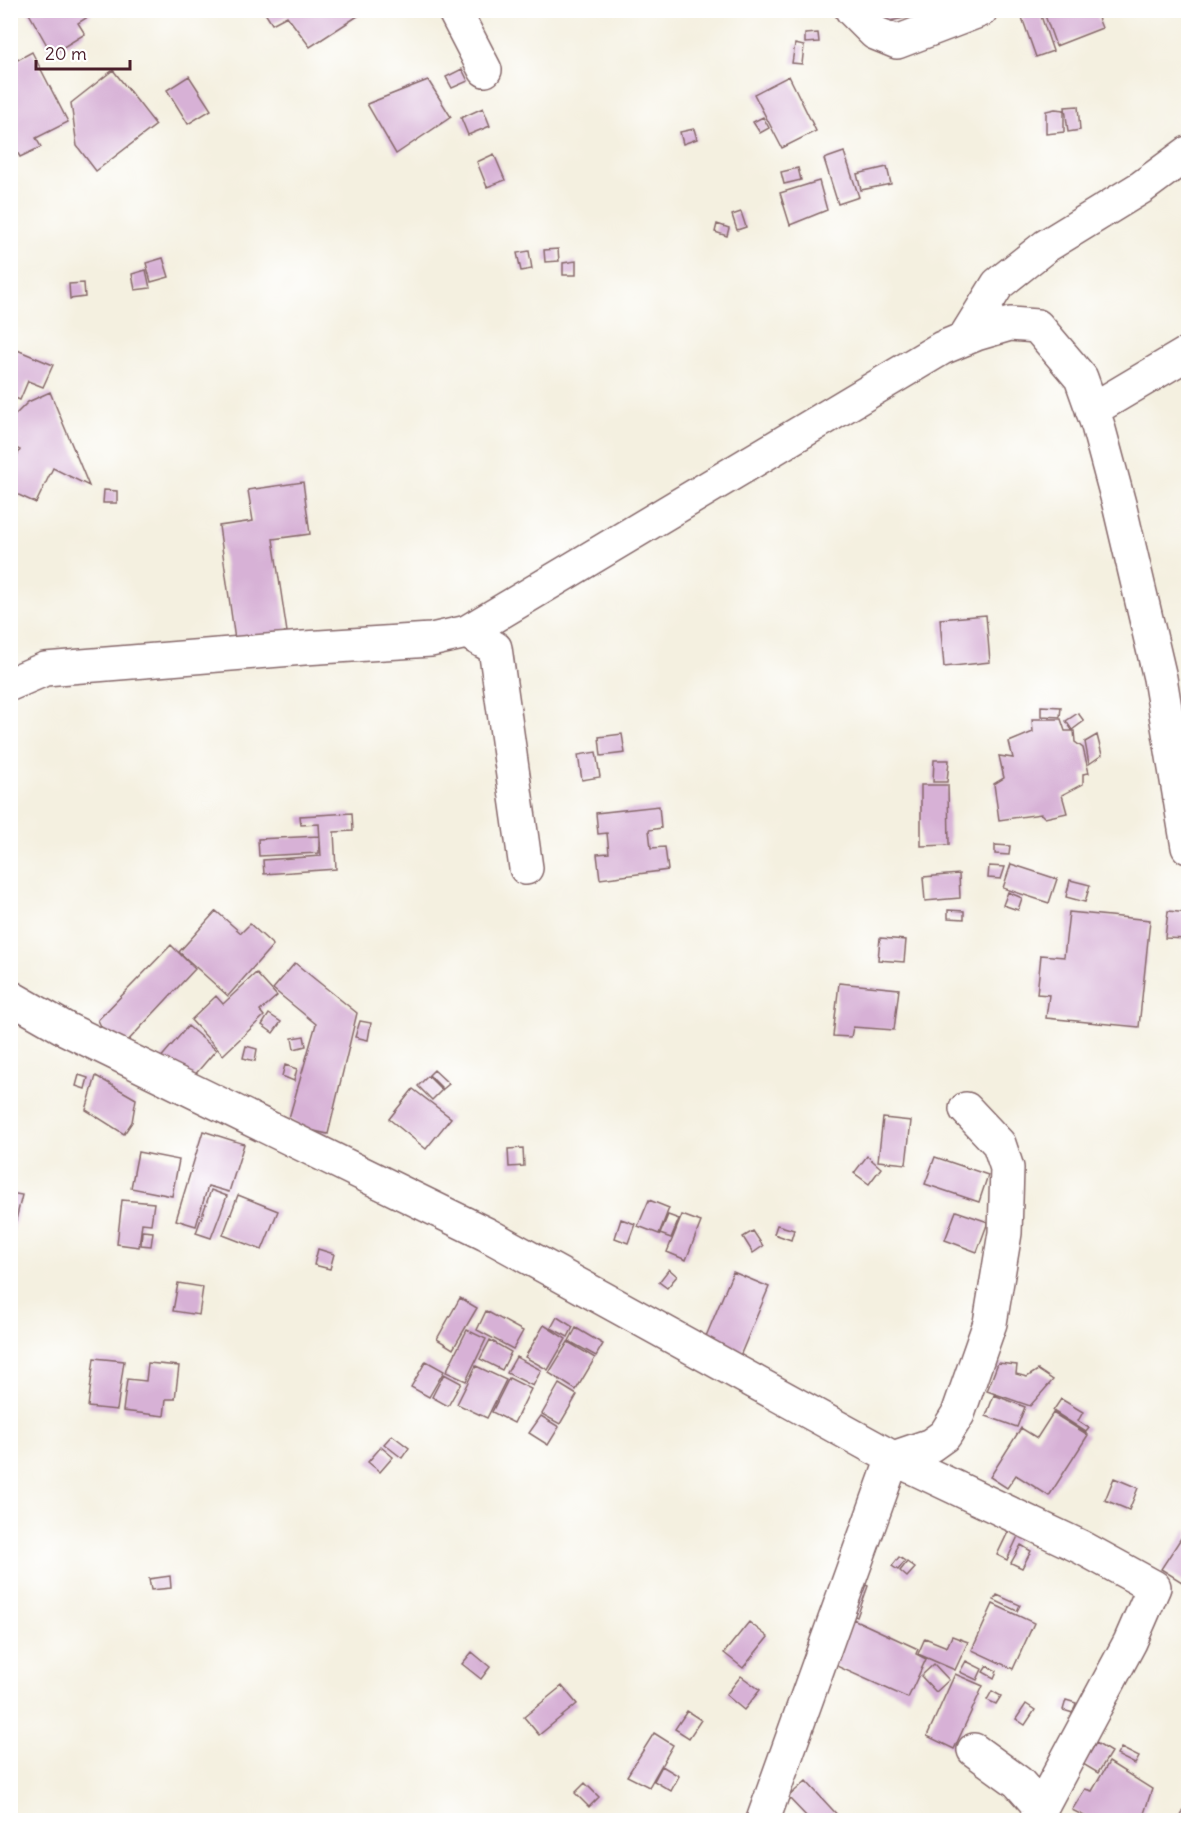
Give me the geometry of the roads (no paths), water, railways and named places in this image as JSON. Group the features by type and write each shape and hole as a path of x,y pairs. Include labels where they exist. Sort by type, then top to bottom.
{"street":[{"path":"454,10 485,70"},
{"path":"852,10 875,33 897,42 981,10"},
{"path":"964,339 998,284 1046,246 1142,187 1188,153"},
{"path":"10,684 45,669 431,640 467,632 942,348 1011,324 1037,326 1081,378 1092,410 1119,504 1160,678 1188,847"},
{"path":"1092,410 1188,353"},
{"path":"467,632 495,648 526,868"},
{"path":"10,997 66,1029 486,1234 893,1458 1082,1547 1154,1587 1130,1642 1038,1814 1018,1782 974,1750"},
{"path":"893,1458 931,1446 945,1435 958,1414 990,1323 1005,1233 1007,1168 999,1144 966,1109"},
{"path":"763,1821 893,1458"}]}
